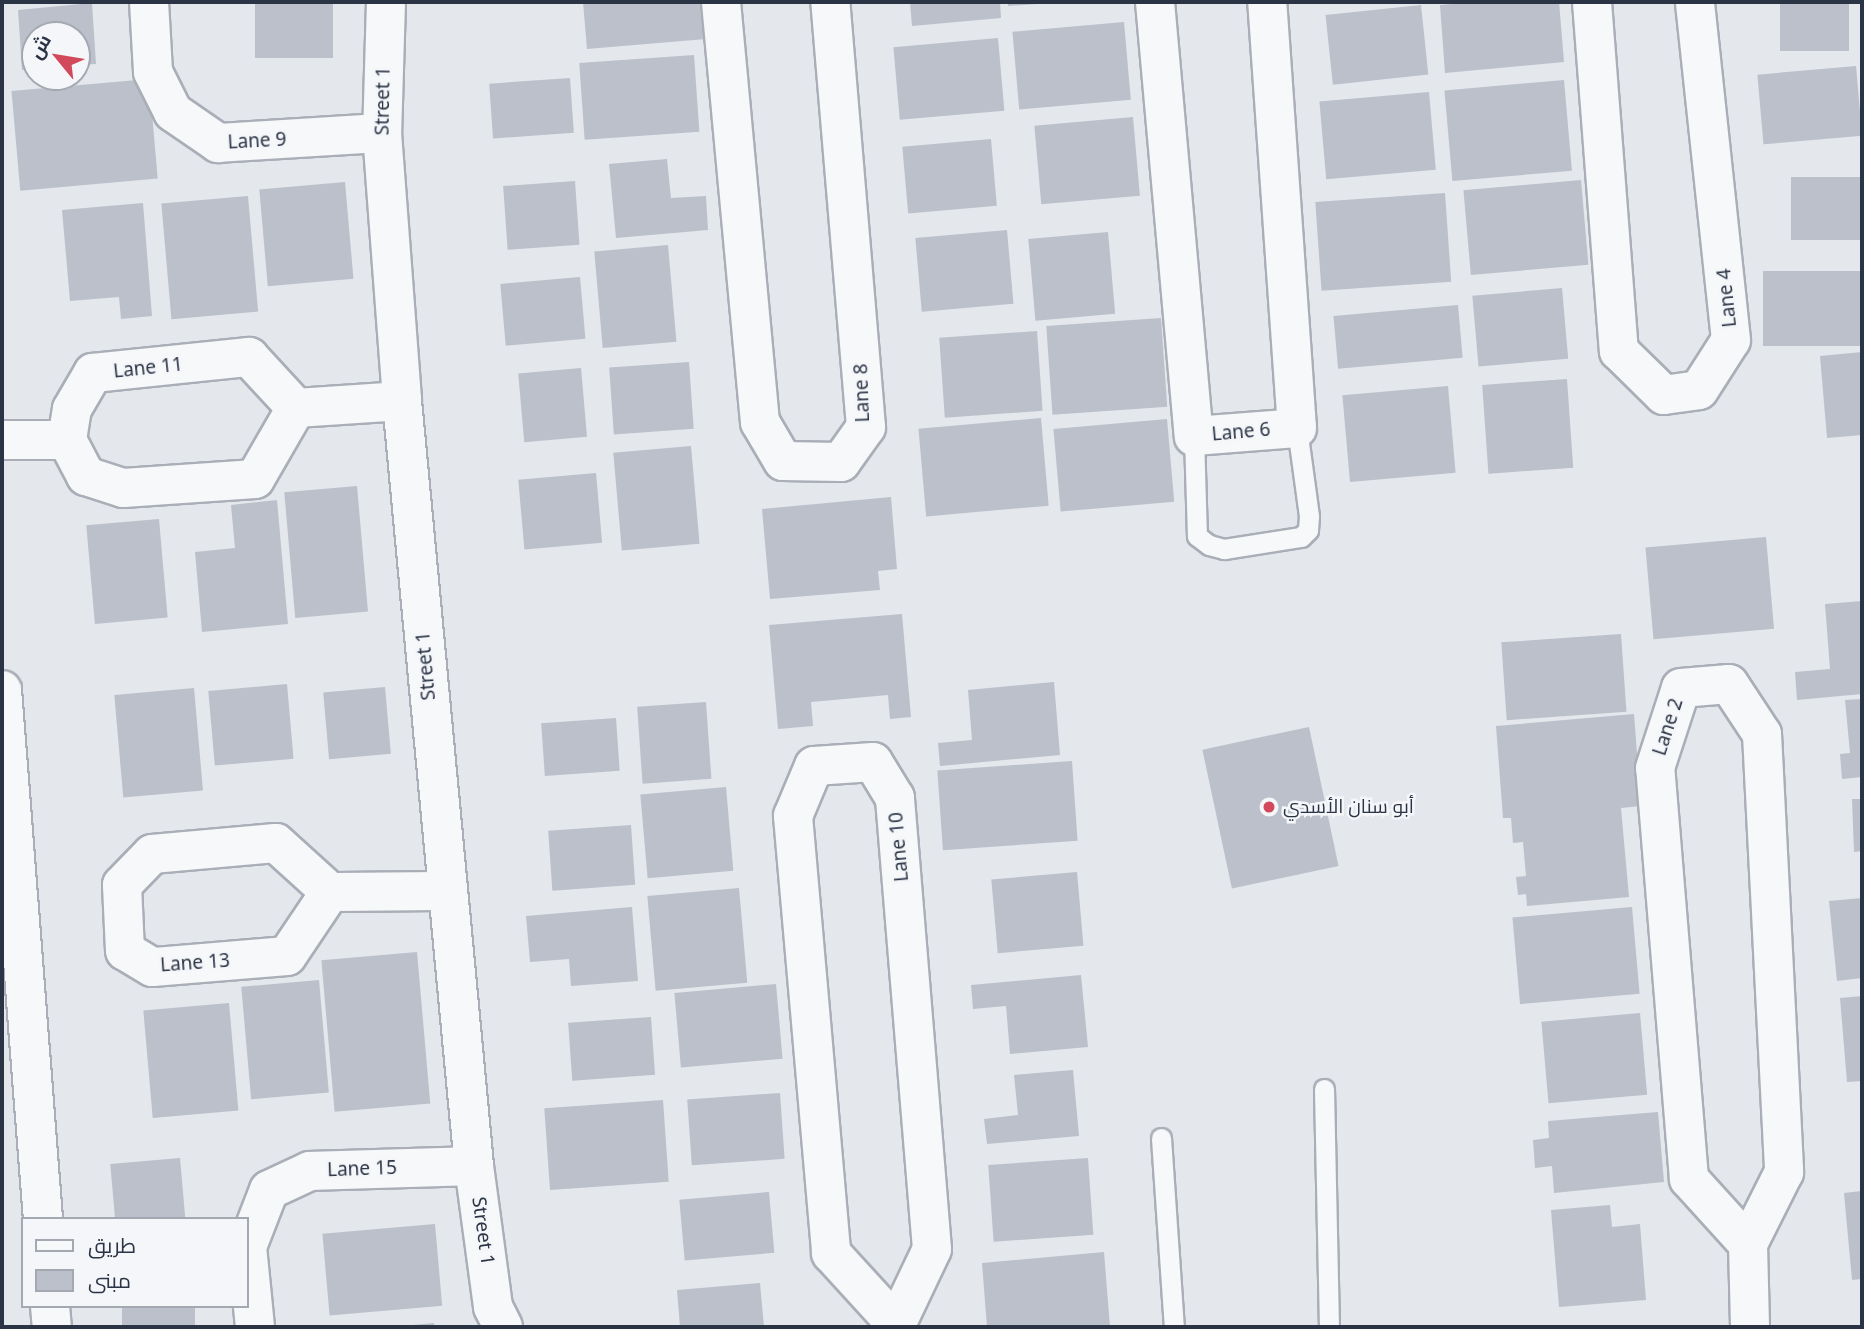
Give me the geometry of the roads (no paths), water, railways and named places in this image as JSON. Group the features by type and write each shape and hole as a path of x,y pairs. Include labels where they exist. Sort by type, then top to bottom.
{"street":[{"name":"Lane 9","path":"149,2 153,72 173,112 218,143 382,133"},
{"name":"Street 1","path":"386,2 382,133 402,401 446,891 474,1166 493,1307 503,1327"},
{"name":"Lane 8","path":"721,2 760,422 783,461 841,462 866,426 830,2"},
{"name":"Lane 6","path":"1155,2 1194,436 1297,428 1267,2"},
{"name":"Lane 4","path":"1592,2 1619,351 1664,395 1699,390 1731,340 1695,2"},
{"name":"Lane 11","path":"67,440 72,409 93,373 249,357 296,408"},
{"path":"2,440 67,440 86,476 123,488 256,479 296,408 402,401"},
{"name":"Lane 2","path":"1748,1244 1689,1179 1655,768 1681,688 1728,684 1762,734 1784,1172 1748,1244 1750,1327"},
{"path":"2,690 43,1217"},
{"name":"Lane 10","path":"873,762 895,798 932,1249 895,1325 831,1253 793,816 814,766 873,762"},
{"name":"Lane 13","path":"276,843 330,892 287,956 152,967 125,951 122,885 152,854 276,843"},
{"path":"330,892 446,891"},
{"name":"Lane 15","path":"248,1244 269,1190 310,1171 474,1166"},
{"name":"Lane 15","path":"248,1257 255,1327"},
{"path":"50,1308 52,1327"}],"lane":[{"path":"1194,436 1197,536 1209,545 1224,549 1301,537 1307,530 1309,516 1297,428"},
{"path":"1324,1089 1329,1327"},
{"path":"1161,1138 1174,1327"}],"place":[{"name":"أبو سنان الأسدي","path":"1269,807"}]}
